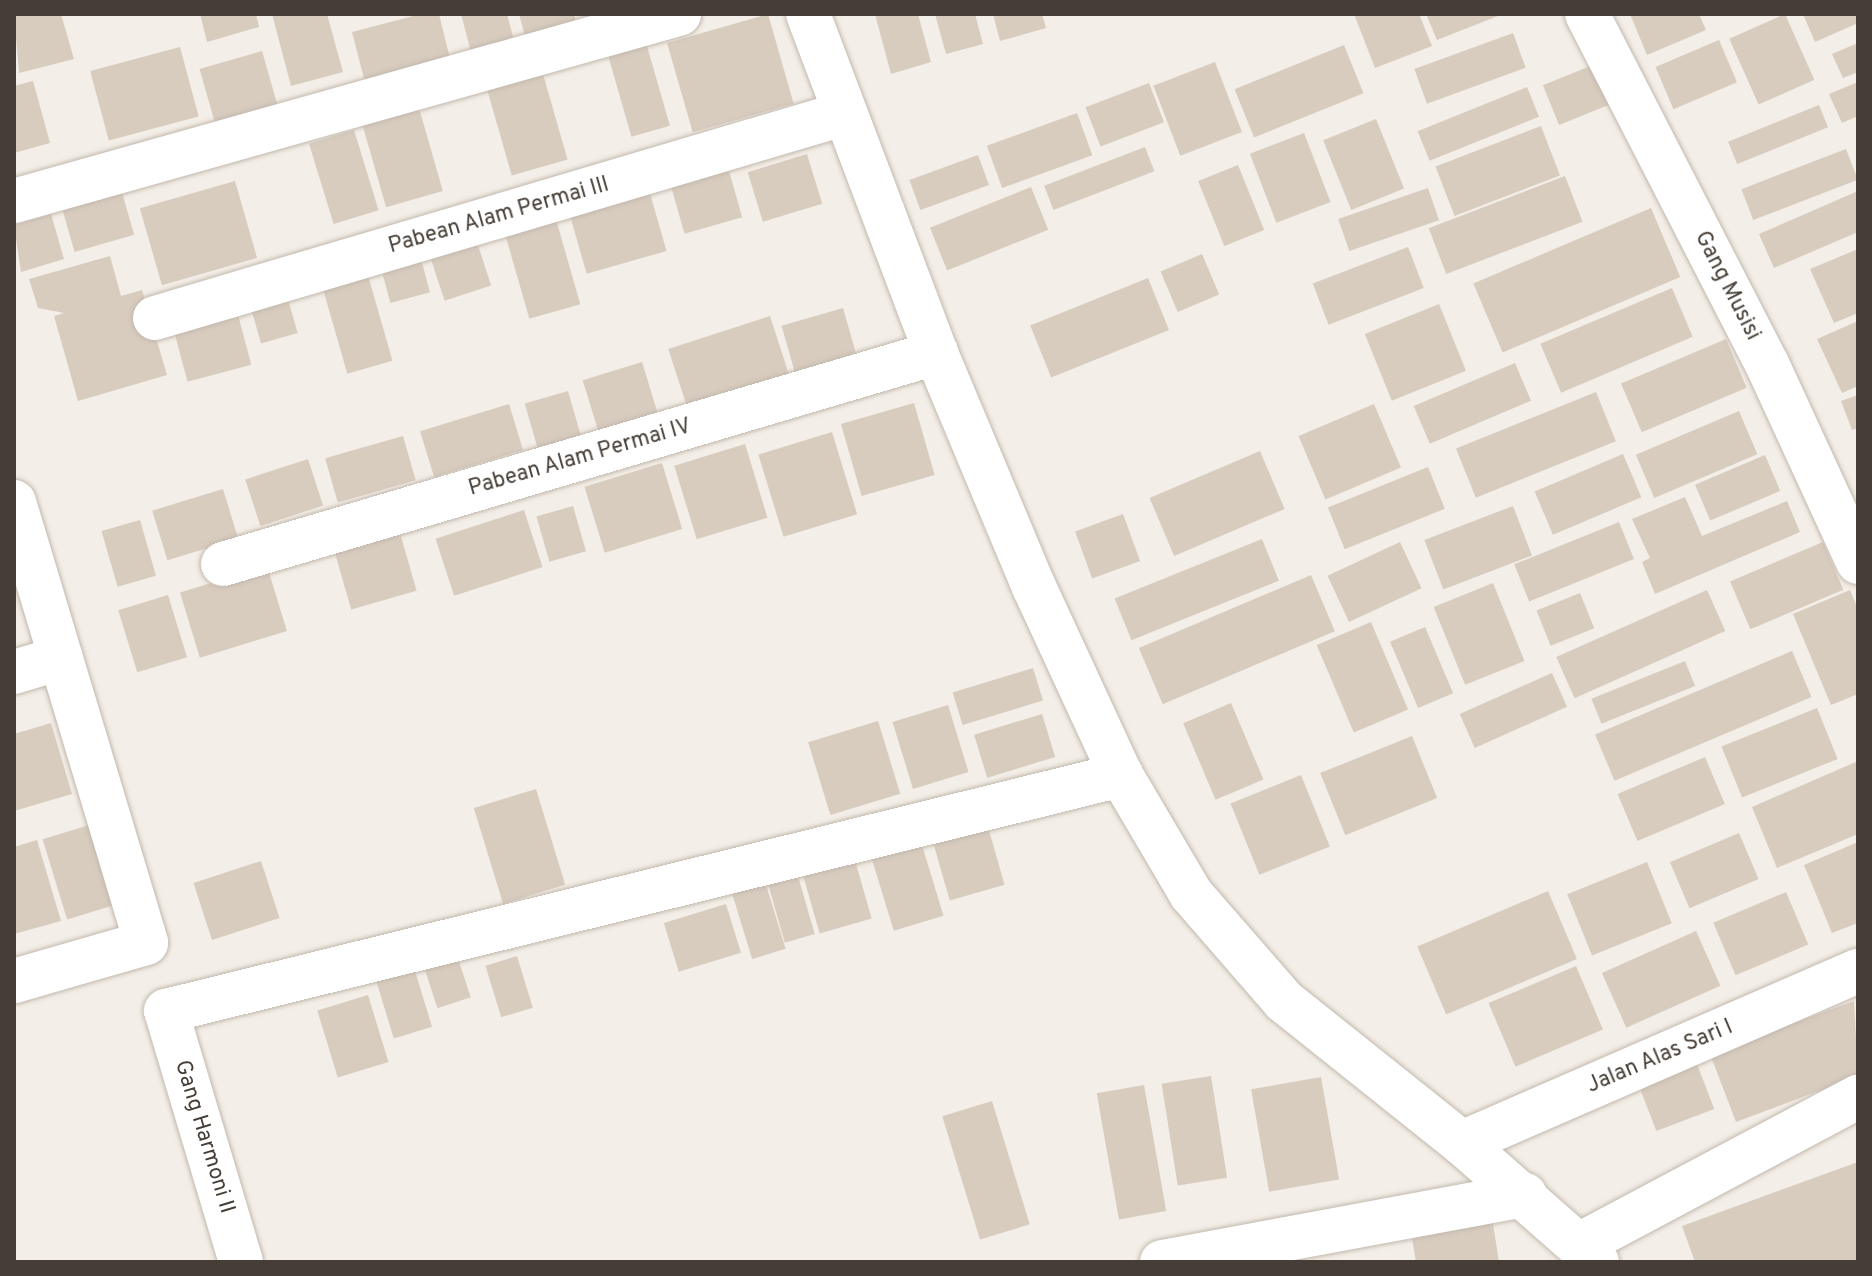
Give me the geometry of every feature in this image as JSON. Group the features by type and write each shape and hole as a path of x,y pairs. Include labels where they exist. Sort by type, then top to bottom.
{"street":[{"path":"14,201 679,14"},
{"path":"808,14 843,114 936,353 1121,775 1191,894 1243,959 1284,1001 1525,1195 1589,1253 1858,1097"},
{"name":"Gang Musisi","path":"1587,14 1767,364 1858,562"},
{"name":"Pabean Alam Permai III","path":"155,318 843,114"},
{"name":"Pabean Alam Permai IV","path":"223,564 936,353"},
{"path":"14,502 146,943 14,981"},
{"path":"14,672 61,658"},
{"name":"Gang Harmoni II","path":"241,1262 166,1011 1121,775"},
{"name":"Jalan Alas Sari I","path":"1462,1143 1858,971"},
{"path":"1162,1262 1525,1195"}],"building":[{"path":"14,14 61,14 74,59 19,73"},
{"path":"200,14 256,14 259,27 207,42"},
{"path":"272,14 327,14 343,72 291,86"},
{"path":"421,14 439,14 452,67 367,90 352,32"},
{"path":"461,14 507,14 514,40 471,52"},
{"path":"519,14 574,14 576,22 525,36"},
{"path":"768,14 794,103 693,132 667,43"},
{"path":"875,14 918,14 931,62 891,74"},
{"path":"935,14 975,14 983,44 946,54"},
{"path":"993,14 1042,14 1046,28 1000,41"},
{"path":"1354,14 1419,14 1432,46 1375,68"},
{"path":"1426,14 1503,14 1437,40"},
{"path":"1630,14 1699,14 1706,30 1647,55"},
{"path":"1785,14 1814,80 1759,105 1729,39"},
{"path":"1803,14 1858,14 1858,23 1815,42"},
{"path":"1513,33 1526,68 1427,104 1414,69"},
{"path":"1719,40 1737,82 1673,109 1655,67"},
{"path":"1858,43 1858,72 1843,78 1832,54"},
{"path":"1344,45 1363,93 1254,137 1235,89"},
{"path":"647,46 670,126 631,137 609,57"},
{"path":"180,47 199,117 109,141 90,71"},
{"path":"262,51 278,108 216,126 200,69"},
{"path":"1215,62 1242,132 1180,156 1153,86"},
{"path":"1593,65 1609,105 1559,125 1543,85"},
{"path":"543,74 568,160 512,176 487,90"},
{"path":"33,81 50,143 14,153 14,86"},
{"path":"1858,82 1858,116 1842,123 1829,94"},
{"path":"1149,83 1164,122 1101,147 1086,107"},
{"path":"1527,87 1539,117 1430,161 1418,131"},
{"path":"415,94 443,191 386,207 358,110"},
{"path":"1819,105 1828,127 1737,164 1728,142"},
{"path":"1077,113 1092,155 1002,188 987,146"},
{"path":"1376,119 1404,189 1351,210 1323,140"},
{"path":"1541,126 1560,175 1454,216 1436,166"},
{"path":"354,130 379,210 334,224 309,144"},
{"path":"1304,133 1331,202 1276,223 1250,154"},
{"path":"1145,147 1154,171 1053,210 1044,186"},
{"path":"1846,149 1858,180 1753,220 1741,189"},
{"path":"807,154 822,204 763,222 748,172"},
{"path":"978,155 989,185 920,210 909,180"},
{"path":"1238,165 1264,230 1224,246 1198,181"},
{"path":"729,171 742,217 685,234 671,188"},
{"path":"645,176 666,251 587,274 565,199"},
{"path":"1565,176 1583,222 1446,274 1429,228"},
{"path":"235,181 257,258 162,285 140,208"},
{"path":"119,182 134,235 75,252 59,199"},
{"path":"1031,187 1048,230 947,270 930,228"},
{"path":"1428,188 1439,220 1349,251 1338,219"},
{"path":"1858,191 1858,232 1774,268 1759,234"},
{"path":"1651,208 1680,277 1503,352 1473,283"},
{"path":"553,209 580,304 529,319 502,224"},
{"path":"51,214 64,259 21,272 14,225"},
{"path":"476,239 491,286 445,301 429,254"},
{"path":"417,244 430,292 390,303 377,255"},
{"path":"1408,247 1424,288 1329,325 1313,284"},
{"path":"1858,249 1858,313 1834,323 1810,269"},
{"path":"1202,254 1219,295 1178,312 1161,272"},
{"path":"110,256 121,296 142,290 167,375 78,401 54,316 64,313 38,308 29,279"},
{"path":"363,258 392,361 347,374 318,271"},
{"path":"1148,278 1169,330 1051,377 1030,326"},
{"path":"283,282 298,333 261,343 246,292"},
{"path":"1672,288 1693,337 1561,393 1540,344"},
{"path":"234,300 251,365 188,382 170,317"},
{"path":"1439,304 1466,371 1392,401 1365,334"},
{"path":"843,308 858,359 796,377 781,326"},
{"path":"770,316 791,381 689,414 668,349"},
{"path":"1858,321 1858,386 1842,393 1817,339"},
{"path":"1726,339 1747,388 1642,432 1621,384"},
{"path":"642,362 658,414 598,432 583,380"},
{"path":"1515,363 1531,401 1430,444 1414,406"},
{"path":"568,391 583,445 540,457 525,403"},
{"path":"1596,392 1616,441 1476,498 1456,449"},
{"path":"1858,395 1858,428 1852,430 1841,401"},
{"path":"914,403 935,475 862,496 841,424"},
{"path":"509,404 523,450 434,477 420,431"},
{"path":"1374,404 1401,468 1325,500 1299,436"},
{"path":"1739,411 1757,454 1654,498 1636,455"},
{"path":"832,432 857,514 784,537 758,455"},
{"path":"403,436 416,480 338,503 325,458"},
{"path":"745,444 768,518 697,539 674,466"},
{"path":"1260,451 1285,509 1174,556 1150,498"},
{"path":"1623,454 1641,497 1553,535 1535,492"},
{"path":"1765,455 1780,491 1710,521 1695,485"},
{"path":"308,459 323,506 260,526 245,479"},
{"path":"662,463 682,529 605,553 585,487"},
{"path":"1428,467 1445,509 1345,549 1328,507"},
{"path":"223,489 238,539 167,560 152,511"},
{"path":"1685,497 1702,536 1787,501 1800,532 1655,594 1642,562 1650,558 1632,519"},
{"path":"573,506 586,551 549,562 536,516"},
{"path":"1513,506 1532,555 1443,590 1424,540"},
{"path":"524,510 543,567 454,596 436,539"},
{"path":"1123,514 1140,561 1092,578 1075,531"},
{"path":"140,520 156,576 118,587 102,531"},
{"path":"1619,522 1634,559 1529,601 1514,564"},
{"path":"400,533 417,591 351,609 335,552"},
{"path":"1262,539 1279,581 1131,640 1115,599"},
{"path":"1400,542 1422,588 1349,622 1327,576"},
{"path":"1823,542 1843,590 1750,629 1730,581"},
{"path":"267,566 287,631 200,658 180,593"},
{"path":"1311,575 1335,631 1163,704 1139,648"},
{"path":"1493,583 1524,661 1465,685 1434,607"},
{"path":"1707,590 1725,631 1575,698 1556,657"},
{"path":"1850,590 1858,609 1858,694 1831,705 1793,614"},
{"path":"1580,593 1594,628 1551,646 1536,611"},
{"path":"168,595 187,657 137,672 118,610"},
{"path":"1371,622 1408,709 1354,733 1317,645"},
{"path":"1425,627 1453,693 1418,708 1390,642"},
{"path":"1792,651 1812,697 1615,781 1595,735"},
{"path":"1685,661 1695,686 1601,724 1591,699"},
{"path":"1033,668 1043,701 963,725 953,693"},
{"path":"1552,673 1567,707 1475,748 1460,714"},
{"path":"1231,703 1263,779 1216,800 1183,723"},
{"path":"948,705 968,772 913,789 893,722"},
{"path":"1817,708 1838,759 1742,798 1722,747"},
{"path":"1042,714 1055,757 987,778 974,735"},
{"path":"878,721 900,794 830,815 808,742"},
{"path":"51,723 72,794 14,811 14,734"},
{"path":"1412,736 1437,798 1345,835 1320,773"},
{"path":"1705,757 1725,804 1637,841 1618,794"},
{"path":"1858,761 1858,834 1777,868 1752,807"},
{"path":"1301,775 1330,846 1259,875 1231,803"},
{"path":"536,789 565,885 503,904 474,808"},
{"path":"99,822 124,902 67,920 43,839"},
{"path":"988,827 1005,885 950,900 933,843"},
{"path":"1739,833 1759,879 1689,908 1670,862"},
{"path":"37,840 61,921 14,934 14,847"},
{"path":"921,842 944,916 894,931 871,857"},
{"path":"1858,842 1858,923 1832,933 1804,865"},
{"path":"854,857 872,919 820,933 802,872"},
{"path":"261,861 280,918 212,940 193,883"},
{"path":"794,862 815,934 785,943 764,871"},
{"path":"1647,862 1672,923 1592,955 1567,894"},
{"path":"764,878 786,949 752,959 731,888"},
{"path":"1548,891 1577,959 1446,1015 1417,946"},
{"path":"1786,892 1808,944 1736,975 1713,923"},
{"path":"726,904 741,953 679,972 664,923"},
{"path":"1696,931 1720,986 1626,1028 1602,973"},
{"path":"454,946 471,997 437,1008 421,957"},
{"path":"517,956 533,1008 501,1017 485,966"},
{"path":"411,958 432,1027 394,1039 373,970"},
{"path":"1576,966 1603,1030 1516,1067 1489,1003"},
{"path":"368,995 388,1062 338,1077 317,1010"},
{"path":"1854,1001 1858,1076 1736,1122 1710,1054"},
{"path":"1692,1051 1714,1109 1656,1131 1634,1073"},
{"path":"1211,1076 1227,1178 1178,1186 1162,1084"},
{"path":"1321,1077 1339,1179 1269,1192 1251,1089"},
{"path":"1144,1085 1166,1211 1119,1219 1097,1093"},
{"path":"992,1101 1030,1224 980,1240 942,1116"},
{"path":"1858,1162 1858,1262 1695,1262 1682,1226"},
{"path":"1492,1218 1499,1262 1416,1262 1411,1232"}]}
